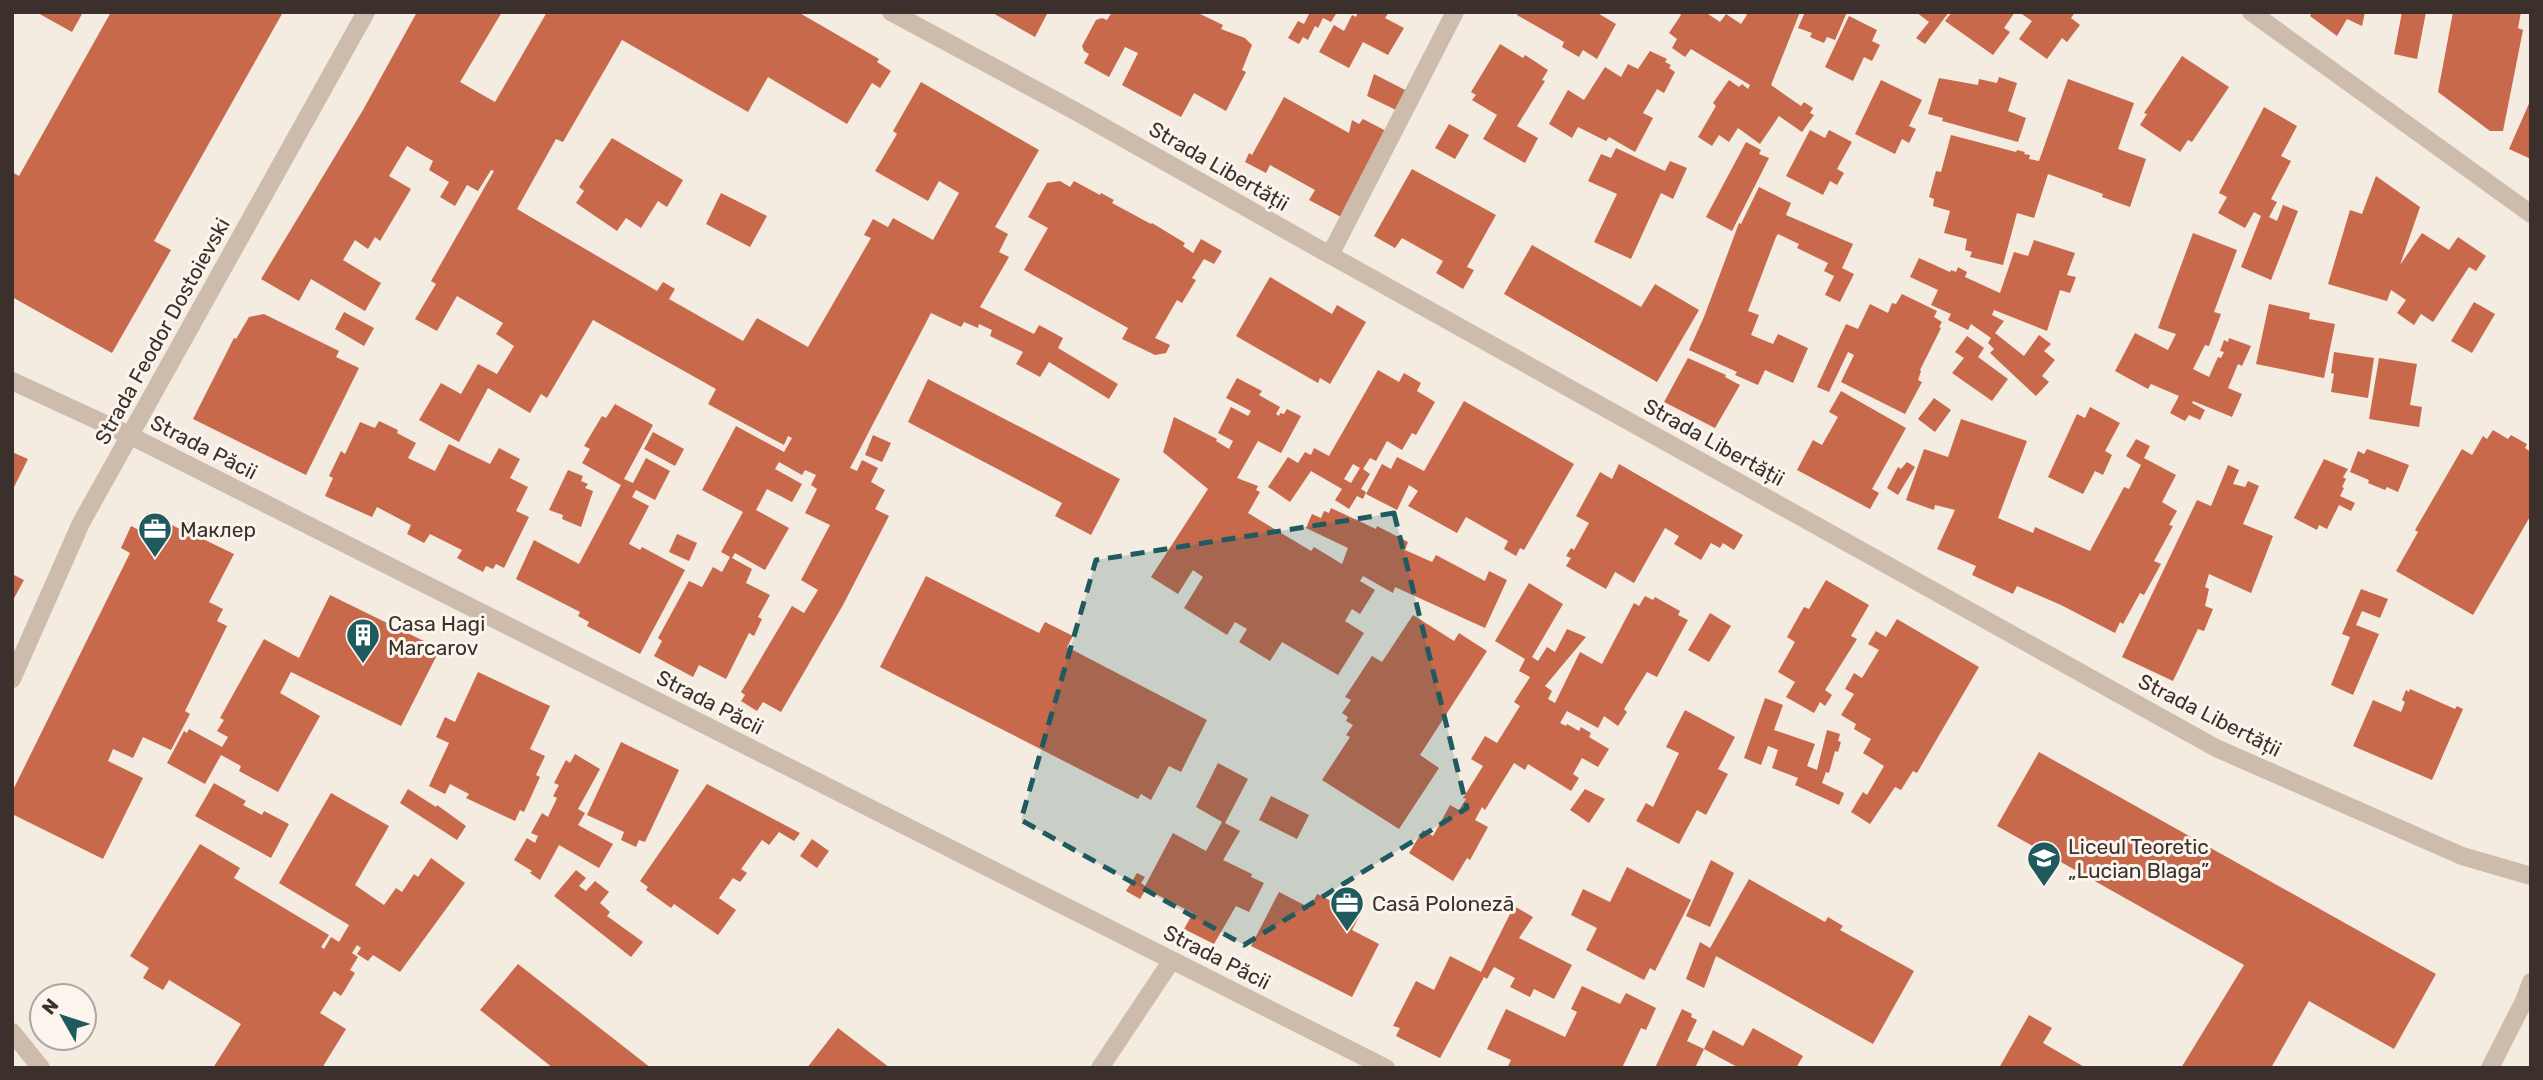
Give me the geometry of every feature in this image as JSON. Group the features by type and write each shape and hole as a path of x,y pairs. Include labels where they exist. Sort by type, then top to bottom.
{"street":[{"name":"Strada Fеodor Dostoievski","path":"12,679 81,523 366,12"},
{"name":"Strada Libertății","path":"891,12 1077,112 2216,748 2462,856 2531,876"},
{"path":"1330,255 1455,12"},
{"path":"2251,12 2531,214"},
{"name":"Strada Păcii","path":"12,381 129,435 1386,1068"},
{"path":"1100,1068 1172,960"},
{"path":"2490,1068 2531,982"},
{"path":"12,1032 41,1068"}],"highlighted area":[{"path":"1394,513 1467,808 1244,945 1021,820 1096,560"}],"building":[{"path":"36,12 83,12 72,32"},
{"path":"111,12 283,12 154,241 171,250 112,353 12,297 12,172 19,176"},
{"path":"417,12 502,12 460,82 495,102 547,12 798,12 879,59 877,62 891,71 880,88 872,83 847,124 768,77 748,112 622,40 563,142 556,139 517,209 657,291 663,282 675,289 669,299 743,341 757,318 808,347 871,238 864,235 873,219 888,227 893,218 933,240 959,193 939,181 928,201 875,171 897,134 893,131 921,82 1039,150 995,227 1008,234 999,252 1009,257 980,307 1034,334 1039,325 1063,338 1058,348 1118,384 1109,399 1049,362 1040,377 1016,364 1023,352 990,336 992,330 979,324 978,328 964,322 961,327 931,313 850,468 857,471 862,460 878,468 871,482 885,490 875,509 889,516 843,605 781,712 763,702 757,711 741,701 745,695 741,692 792,606 804,613 818,590 801,580 830,525 805,513 817,489 811,485 816,475 805,470 802,475 779,462 775,469 802,484 792,502 767,489 756,510 789,528 765,570 735,553 732,558 752,569 746,583 770,595 758,617 762,619 754,636 749,633 726,679 699,665 693,677 654,656 662,641 658,638 689,581 702,587 713,567 722,572 730,557 721,552 743,512 702,490 736,426 784,452 792,438 788,436 784,445 708,404 716,389 593,320 547,398 541,394 530,413 488,388 459,442 419,420 441,383 461,394 478,364 497,374 514,346 496,334 503,323 457,296 437,331 415,319 436,284 431,281 494,171 491,170 478,191 467,185 455,206 440,197 449,182 429,170 433,161 407,146 389,176 411,189 380,241 375,237 368,249 355,240 343,260 381,283 365,311 311,279 299,301 261,279 363,110"},
{"path":"991,12 1048,12 1035,37"},
{"path":"1112,12 1196,12 1223,25 1221,29 1245,38 1252,45 1242,70 1246,72 1226,111 1194,93 1181,117 1122,85 1138,53 1125,47 1109,77 1084,63 1089,54 1082,46 1096,20 1107,20"},
{"path":"1310,12 1337,12 1331,22 1323,18 1318,28 1315,26 1308,40 1303,37 1299,44 1288,38 1298,21 1304,24"},
{"path":"1358,12 1389,12 1385,18 1404,28 1388,55 1363,42 1349,68 1319,52 1334,25 1344,31 1352,15 1356,17"},
{"path":"1519,12 1596,12 1616,24 1597,59 1583,50 1579,57 1562,47 1564,42 1517,15"},
{"path":"1677,12 1709,12 1708,14 1720,22 1726,14 1741,24 1747,15 1743,12 1800,12 1771,85 1801,106 1804,102 1813,108 1810,113 1814,115 1802,132 1779,116 1760,144 1738,128 1729,142 1719,135 1712,146 1698,137 1716,106 1713,103 1729,80 1739,87 1742,84 1748,89 1750,85 1691,49 1685,57 1672,48 1677,39 1669,33 1681,15"},
{"path":"1805,12 1847,12 1835,40 1827,37 1824,43 1810,37 1812,33 1798,28"},
{"path":"1916,12 1949,12 1925,44 1916,38 1929,22"},
{"path":"1952,12 2015,12 2004,28 2010,32 1993,55 1945,21"},
{"path":"2019,12 2075,12 2071,18 2080,25 2067,42 2062,38 2047,59 2019,39 2032,21"},
{"path":"2312,12 2365,12 2362,26 2347,19 2337,36 2310,16"},
{"path":"2402,12 2426,12 2417,59 2394,54"},
{"path":"2453,12 2521,12 2518,28 2523,30 2503,131 2490,131 2438,92"},
{"path":"1849,16 1877,30 1872,41 1880,45 1872,61 1864,57 1853,81 1825,67"},
{"path":"1500,44 1523,58 1525,55 1548,70 1542,80 1545,81 1517,126 1538,138 1525,163 1483,139 1497,115 1472,100 1476,95 1471,92"},
{"path":"1650,51 1667,59 1665,62 1671,65 1669,68 1675,72 1664,93 1657,89 1643,113 1653,118 1635,152 1609,137 1606,141 1578,127 1572,138 1549,124 1568,90 1584,100 1605,67 1621,77 1628,64 1638,69"},
{"path":"2182,56 2229,87 2192,142 2188,140 2180,152 2140,125 2147,114 2144,113"},
{"path":"1374,74 1407,91 1396,110 1367,96"},
{"path":"1999,77 2017,83 2008,111 2026,118 2018,142 1942,121 1943,118 1928,114 1939,78 1978,85 1979,79 1997,83"},
{"path":"2068,79 2134,103 2118,149 2146,159 2130,207 2048,174 2034,218 2017,213 2003,265 1970,257 1972,252 1965,250 1967,239 1944,233 1950,211 1933,206 1934,199 1929,197 1936,171 1941,172 1951,135 2025,152 2024,154 2030,155 2029,159 2039,161"},
{"path":"1881,80 1922,100 1909,126 1916,129 1909,143 1902,139 1895,154 1855,134"},
{"path":"1284,97 1349,133 1352,120 1359,124 1363,119 1388,132 1343,218 1309,200 1315,190 1270,165 1266,173 1245,162 1249,153 1252,155"},
{"path":"2531,99 2531,159 2509,149"},
{"path":"2264,107 2297,126 2281,156 2291,161 2271,199 2277,202 2269,217 2277,221 2283,205 2298,211 2271,280 2241,267 2261,216 2254,212 2245,228 2218,213 2227,197 2219,193"},
{"path":"1449,124 1469,135 1455,159 1435,148"},
{"path":"1810,130 1825,138 1829,130 1852,142 1837,169 1844,173 1837,185 1830,181 1823,195 1786,176"},
{"path":"612,138 683,180 667,207 658,201 641,228 626,218 617,231 576,203 584,191 579,187"},
{"path":"1746,142 1761,150 1759,154 1769,158 1732,231 1706,217"},
{"path":"1616,148 1665,171 1670,161 1687,168 1673,199 1661,193 1631,259 1594,242 1617,194 1588,181 1601,154 1611,158"},
{"path":"1412,169 1496,215 1467,267 1474,270 1463,289 1436,273 1443,261 1402,238 1395,248 1374,236"},
{"path":"2376,176 2420,207 2400,265 2422,233 2449,250 2458,237 2486,256 2476,271 2469,267 2433,322 2421,314 2414,325 2397,313 2406,300 2391,290 2387,301 2328,284 2350,210 2362,214"},
{"path":"1060,181 1070,187 1074,181 1114,200 1112,203 1185,243 1183,246 1193,253 1201,239 1222,251 1214,264 1204,259 1192,278 1196,280 1182,303 1177,300 1155,338 1170,345 1166,353 1155,355 1122,339 1128,328 1024,270 1048,228 1028,217 1047,183"},
{"path":"1759,187 1791,203 1786,215 1853,244 1842,268 1854,274 1840,302 1825,295 1834,276 1824,271 1828,263 1797,248 1799,244 1778,234 1776,237 1748,311 1759,315 1751,335 1773,344 1778,334 1808,348 1793,383 1765,370 1758,385 1689,350 1739,223 1741,224"},
{"path":"721,193 767,216 750,247 706,224"},
{"path":"2193,233 2237,250 2214,312 2221,314 2209,346 2205,345 2193,369 2209,377 2218,357 2221,358 2224,352 2220,351 2224,340 2228,342 2229,338 2251,346 2242,366 2238,364 2228,388 2242,394 2232,417 2193,401 2192,403 2205,410 2200,420 2189,415 2185,421 2170,413 2179,396 2151,384 2148,389 2115,371 2135,333 2168,350 2176,334 2158,328"},
{"path":"2034,240 2075,253 2067,275 2076,277 2070,293 2060,290 2047,331 1994,310 1992,315 2004,321 1995,333 2024,356 2039,335 2051,344 2044,351 2055,360 2042,376 2049,382 2036,396 1990,353 1994,349 1988,343 1991,338 1971,324 1968,330 1948,320 1951,314 1931,305 1938,290 1910,277 1919,258 1950,272 1956,272 1958,267 1967,272 1965,277 2000,293 2014,252 2028,256"},
{"path":"1532,245 1641,307 1655,284 1699,310 1657,382 1504,294"},
{"path":"1270,277 1332,314 1337,305 1366,322 1330,384 1320,378 1318,383 1236,336"},
{"path":"1902,294 1937,311 1934,317 1942,322 1920,370 1918,380 1922,382 1905,414 1841,382 1854,355 1848,352 1829,392 1817,387 1846,324 1858,329 1870,304 1888,313 1892,303 1896,304"},
{"path":"2474,302 2495,314 2472,353 2451,341"},
{"path":"2269,304 2310,313 2309,319 2335,324 2324,378 2256,364"},
{"path":"344,312 374,328 364,346 335,329"},
{"path":"264,314 339,351 336,357 359,368 306,475 193,419 234,338 236,339 249,317"},
{"path":"1967,336 1984,348 1978,357 2008,379 1992,401 1952,373 1964,358 1955,352"},
{"path":"2334,352 2374,358 2368,398 2331,392"},
{"path":"1688,358 1726,375 1725,377 1740,385 1715,428 1664,402"},
{"path":"2379,358 2417,364 2410,405 2422,407 2419,427 2369,419"},
{"path":"1378,370 1399,382 1404,373 1421,383 1417,391 1435,402 1416,435 1412,433 1402,450 1387,441 1376,461 1370,458 1363,469 1370,474 1361,489 1366,492 1363,499 1357,496 1349,509 1335,500 1342,489 1311,471 1290,502 1268,487 1288,457 1298,463 1305,452 1311,455 1314,448 1329,456","holes":["1353,464 1360,468 1351,483 1344,479"]},
{"path":"1237,378 1262,391 1259,395 1280,407 1276,414 1279,416 1287,409 1301,416 1281,453 1258,441 1237,478 1258,486 1256,490 1260,492 1248,513 1311,551 1314,547 1342,564 1348,548 1306,528 1312,514 1321,518 1324,511 1329,513 1331,508 1376,529 1377,526 1408,542 1405,550 1432,562 1436,555 1485,581 1489,571 1507,580 1485,628 1395,587 1393,593 1363,576 1360,581 1375,590 1360,614 1352,609 1345,621 1364,633 1338,675 1282,642 1270,661 1239,642 1247,629 1235,622 1227,635 1184,608 1203,577 1193,570 1178,594 1151,577 1208,489 1163,452 1174,417 1217,439 1216,441 1229,449 1233,441 1218,433 1231,407 1248,416 1251,411 1226,398"},
{"path":"928,379 1120,479 1091,535 1055,516 1062,503 908,422"},
{"path":"1841,391 1906,428 1872,489 1879,493 1870,509 1797,470 1813,440 1822,445 1838,417 1829,412"},
{"path":"1934,398 1951,410 1935,432 1918,419"},
{"path":"1464,401 1574,464 1524,550 1520,548 1516,556 1504,549 1508,541 1466,517 1457,533 1408,506 1418,491 1409,485 1397,510 1366,494 1382,464 1391,469 1397,457 1424,471"},
{"path":"615,404 653,425 624,479 633,483 646,458 670,471 655,500 636,490 632,497 649,506 629,544 640,550 642,547 685,570 640,654 587,626 589,622 578,616 580,612 516,579 534,540 579,564 621,485 582,463 590,449 584,446 602,416 606,418"},
{"path":"2090,407 2120,423 2105,451 2112,455 2103,475 2095,471 2083,494 2048,477 2077,414 2085,418"},
{"path":"1961,419 2027,441 1998,518 2033,533 2035,527 2090,551 2124,487 2129,489 2141,465 2126,456 2136,439 2150,446 2144,458 2176,475 2162,502 2177,511 2169,525 2173,526 2154,561 2161,564 2144,595 2140,593 2115,633 2017,586 2013,594 1972,575 1976,566 1937,549 1955,510 1935,505 1934,510 1906,500 1924,449 1948,457"},
{"path":"379,421 416,443 408,458 435,471 449,444 490,464 499,448 520,459 510,478 528,487 516,511 529,517 504,568 496,564 493,569 486,566 483,572 457,558 462,550 430,534 424,543 407,534 411,525 377,507 372,517 325,496 333,478 329,476 341,451 345,454 360,422 375,428"},
{"path":"2493,430 2508,439 2511,435 2527,444 2525,448 2531,452 2531,515 2473,615 2396,571 2418,532 2415,530 2462,449 2472,455 2483,436 2487,439"},
{"path":"653,432 684,449 675,466 644,449"},
{"path":"873,435 891,443 882,462 865,455"},
{"path":"2367,449 2409,465 2398,492 2368,483 2369,480 2350,472 2358,451 2364,454"},
{"path":"12,452 28,459 12,491"},
{"path":"2324,459 2348,469 2343,477 2346,479 2340,496 2355,503 2351,511 2339,505 2327,529 2319,525 2317,530 2294,518"},
{"path":"1907,462 1915,467 1898,495 1887,488 1898,467 1901,469"},
{"path":"1619,464 1743,535 1734,550 1723,543 1720,548 1711,543 1701,560 1674,544 1679,536 1665,528 1634,583 1615,572 1606,589 1566,566 1571,558 1566,556 1571,548 1574,550 1589,523 1576,516 1600,472 1612,479"},
{"path":"2228,465 2239,470 2233,484 2245,487 2248,481 2259,486 2243,524 2273,536 2251,593 2209,574 2205,587 2209,589 2205,606 2213,609 2204,631 2198,629 2173,681 2122,657 2197,500 2211,506"},
{"path":"568,470 583,476 581,481 588,484 585,488 593,491 581,527 562,519 563,515 549,510"},
{"path":"147,513 180,529 184,521 209,533 205,540 234,554 209,602 223,609 217,621 227,626 185,711 190,714 171,750 143,737 133,758 113,749 108,761 143,778 103,859 12,814 12,792 130,553 121,548 131,526 139,530"},
{"path":"677,534 697,543 689,561 669,552"},
{"path":"12,574 24,580 12,602"},
{"path":"926,576 1039,633 1045,622 1073,636 1067,647 1207,720 1181,772 1169,766 1151,800 1141,794 1138,799 880,667"},
{"path":"1826,580 1869,605 1851,636 1857,639 1825,690 1832,695 1825,706 1820,702 1814,713 1786,697 1795,682 1778,672 1795,642 1787,637 1804,607 1809,609"},
{"path":"1529,583 1563,604 1532,657 1538,661 1547,647 1555,652 1567,629 1586,637 1545,686 1552,691 1548,699 1555,703 1580,652 1602,664 1634,603 1639,606 1645,596 1653,600 1655,597 1680,611 1678,615 1688,620 1657,677 1647,672 1624,709 1627,712 1618,726 1604,716 1598,728 1567,711 1560,723 1579,731 1581,727 1591,733 1589,737 1609,749 1598,767 1582,758 1573,774 1579,778 1571,791 1528,764 1525,770 1514,763 1485,810 1482,807 1475,820 1488,827 1470,860 1467,858 1453,881 1409,853 1423,830 1433,836 1450,805 1459,810 1466,799 1463,798 1483,766 1471,759 1485,736 1497,743 1520,706 1514,702 1530,677 1519,671 1525,659 1495,641"},
{"path":"2361,589 2388,599 2380,618 2362,611 2356,625 2379,634 2353,695 2331,685 2350,637 2342,634"},
{"path":"330,595 440,649 401,726 291,672 280,693 320,716 278,792 239,771 241,766 221,755 205,784 167,763 184,731 187,733 189,729 222,747 228,737 217,731 224,720 220,718 264,639 299,658"},
{"path":"1710,613 1731,626 1709,662 1688,650"},
{"path":"1413,615 1454,641 1459,633 1487,651 1420,755 1439,768 1399,829 1322,780 1350,737 1346,735 1353,725 1346,721 1348,717 1342,713 1351,700 1345,697 1372,656 1382,662"},
{"path":"1897,619 1979,667 1917,773 1913,771 1901,790 1895,787 1870,824 1851,812 1863,792 1867,795 1884,766 1863,753 1871,739 1854,729 1856,724 1841,715 1854,694 1845,689 1854,673 1862,678 1879,650 1868,644 1876,631 1886,637"},
{"path":"478,672 550,706 530,749 545,756 536,775 540,777 524,812 520,810 515,821 466,798 469,794 450,784 445,794 429,786 449,743 436,737 445,717 455,722"},
{"path":"2410,689 2455,709 2457,706 2463,709 2432,780 2353,746 2373,700 2401,712 2405,702 2402,700 2406,690 2409,692"},
{"path":"1765,698 1783,705 1774,730 1815,744 1807,766 1817,770 1827,730 1840,734 1838,752 1835,751 1829,773 1826,772 1822,783 1844,793 1839,805 1795,785 1798,778 1772,768 1778,750 1768,746 1761,765 1744,758"},
{"path":"1685,710 1735,737 1718,769 1728,774 1706,815 1697,810 1679,844 1636,821 1646,803 1653,807 1679,753 1666,747"},
{"path":"621,742 679,770 645,842 639,840 636,847 621,840 624,832 587,815"},
{"path":"2039,752 2436,974 2394,1049 2309,1001 2271,1068 2181,1068 2244,965 1997,826"},
{"path":"575,754 600,769 578,809 585,813 578,825 613,844 599,868 559,845 540,880 530,873 532,871 514,860 527,838 535,843 538,836 531,833 542,813 548,817 557,798 553,796 559,785 554,783 566,760 570,763"},
{"path":"1218,763 1248,779 1225,823 1240,831 1223,860 1264,883 1249,912 1236,906 1214,944 1184,929 1193,913 1146,889 1140,899 1126,891 1137,873 1145,877 1141,883 1145,886 1173,833 1206,851 1222,822 1196,807"},
{"path":"214,783 246,801 243,805 262,815 264,811 289,824 271,858 195,816"},
{"path":"707,784 800,833 794,841 779,832 769,845 762,840 741,869 747,873 740,882 733,878 719,898 736,910 718,935 674,904 671,908 646,890 648,887 640,881"},
{"path":"408,789 436,807 437,805 466,826 457,840 400,803"},
{"path":"1585,789 1605,799 1589,823 1570,810"},
{"path":"331,793 389,826 355,885 384,905 396,888 402,892 414,874 418,877 431,858 465,883 400,972 373,955 368,961 357,954 361,948 357,945 352,953 358,957 350,970 355,973 341,996 334,991 320,1013 346,1029 322,1068 213,1068 241,1024 169,980 163,990 143,978 149,968 130,956 200,844 240,868 234,878 329,935 321,947 324,949 331,937 339,942 349,925 279,883"},
{"path":"1271,796 1309,815 1297,839 1259,820"},
{"path":"812,839 829,851 817,868 800,856"},
{"path":"1711,860 1734,873 1710,927 1686,916"},
{"path":"1627,867 1691,900 1655,971 1650,968 1644,980 1586,950 1597,928 1571,915 1583,889 1610,902"},
{"path":"576,870 586,878 579,886 586,891 595,881 609,892 600,903 610,912 607,916 643,942 631,957 554,896"},
{"path":"1749,879 1825,922 1828,917 1843,926 1840,930 1914,971 1873,1044 1716,956 1704,988 1686,979 1700,942 1710,948"},
{"path":"1279,892 1310,908 1317,894 1360,915 1352,930 1379,944 1352,997 1251,946"},
{"path":"1514,906 1533,917 1519,938 1572,965 1554,999 1534,989 1530,997 1510,987 1515,978 1494,967 1487,979 1484,977 1440,1058 1396,1036 1400,1028 1393,1026 1416,981 1434,990 1450,956 1481,972"},
{"path":"518,964 651,1068 553,1068 480,1010"},
{"path":"1582,986 1620,1004 1626,993 1656,1008 1646,1030 1641,1028 1622,1068 1507,1068 1511,1060 1487,1049 1506,1009 1565,1037 1577,1012 1571,1009"},
{"path":"1682,1009 1697,1020 1687,1041 1704,1049 1695,1068 1655,1068"},
{"path":"2029,1015 2052,1028 2043,1043 2086,1068 1999,1068"},
{"path":"838,1028 890,1068 807,1068"},
{"path":"1753,1028 1803,1056 1796,1068 1739,1068 1704,1049 1713,1030 1743,1046"}],"place":[{"name":"Маклер","path":"155,559"},
{"name":"Casa Hagi Marcarov","path":"363,665"},
{"name":"Liceul Teoretic „Lucian Blaga”","path":"2044,888"},
{"name":"Casā Polonezā","path":"1347,933"}]}
